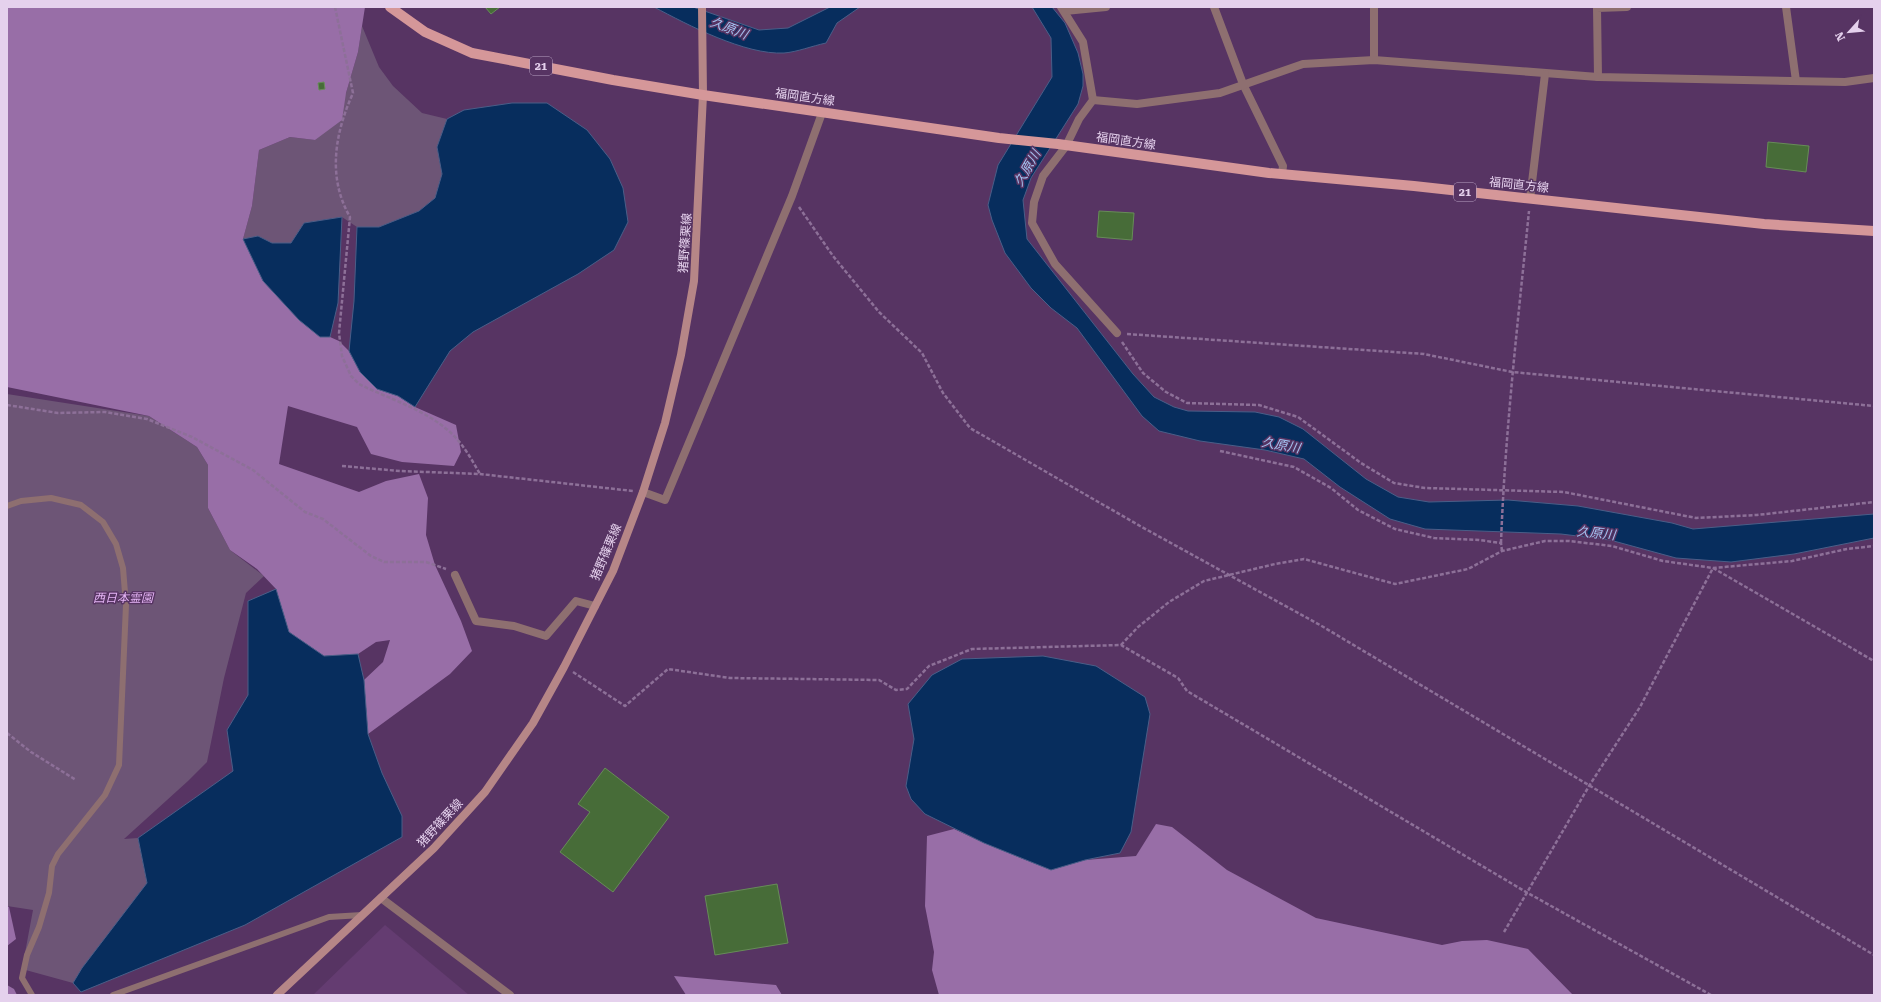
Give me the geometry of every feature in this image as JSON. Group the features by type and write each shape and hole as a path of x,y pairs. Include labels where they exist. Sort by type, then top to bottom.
{"main road":[{"name":"福岡直方線","path":"390,7 425,32 472,53 703,96 999,138 1282,174 1414,186 1764,224 1874,231"},
{"name":"猪野篠栗線","path":"277,995 434,848 485,792 533,723 613,571 643,492 665,423 681,355 694,281 703,96 702,7"}],"street":[{"path":"1106,7 1063,9 1083,42 1093,100 1079,119 1043,176 1034,202 1032,222 1055,264 1116,333"},
{"path":"1214,7 1243,84 1283,166 1282,174"},
{"path":"1374,7 1374,60"},
{"path":"1598,77 1597,8 1627,7"},
{"path":"1786,7 1796,81"},
{"path":"1093,100 1137,104 1220,93 1303,64 1374,60 1423,62 1545,74 1598,77 1845,82 1874,78"},
{"path":"1530,199 1545,74"},
{"path":"643,492 666,500 792,196 822,113"},
{"path":"455,575 476,621 514,626 546,636 576,601 595,606"},
{"path":"382,898 510,995"}],"lane":[{"path":"7,506 21,502 51,498 81,505 103,522 116,544 123,568 126,605 119,764 105,795 58,854 52,866 49,893 39,927 27,955 22,978 32,995"},
{"path":"113,995 329,917 362,915"}],"path":[{"path":"335,7 353,93 337,140 336,158 337,183 341,201 350,217 339,333 342,356 351,376 359,384 424,414 440,424 468,453 480,474"},
{"path":"792,196 833,256 879,312 922,353 943,393 970,428 1320,626 1874,955"},
{"path":"1502,551 1503,490 1512,372 1530,199"},
{"path":"1116,333 1424,354 1512,372 1874,406"},
{"path":"1116,333 1143,372 1166,392 1187,403 1259,405 1298,417 1361,463 1394,483 1425,488 1564,492 1696,518 1757,515 1874,502"},
{"path":"7,405 58,413 105,412 139,418 192,437 253,470 305,512 322,519 371,556 384,562 426,562 442,567 455,575"},
{"path":"1220,451 1294,467 1332,488 1358,510 1396,529 1434,538 1480,540 1501,543"},
{"path":"342,466 400,471 480,474 643,492"},
{"path":"1121,645 1138,627 1169,602 1204,581 1275,564 1304,560 1395,584 1468,569 1502,551 1545,541 1569,541 1612,546 1662,561 1713,568 1792,561 1847,549 1874,546"},
{"path":"1713,568 1874,661"},
{"path":"1504,932 1589,786 1640,706 1713,568"},
{"path":"564,666 626,706 668,669 730,678 879,680 896,690 907,689 929,666 972,649 1121,645 1178,678 1187,691 1526,892 1711,995"},
{"path":"7,733 31,752 76,780"}],"shaded area":[{"path":"7,7 365,7 358,52 346,93 342,120 315,140 290,137 259,150 252,206 243,239 263,281 296,316 320,337 330,337 339,341 349,351 360,372 377,389 398,396 415,407 456,425 461,452 454,466 402,462 371,454 357,427 288,406 279,464 359,492 386,481 419,474 428,498 426,535 435,565 461,621 472,651 450,674 368,734 364,680 383,662 390,640 376,642 358,654 324,656 289,632 276,589 257,569 230,550 208,508 208,465 197,447 149,416 7,387"},
{"path":"1156,824 1172,827 1227,870 1316,918 1442,945 1462,941 1487,940 1528,949 1573,995 939,995 932,970 934,952 925,906 927,836 954,829 984,843 1051,870 1085,860 1136,856"},
{"path":"7,906 9,907 16,939 7,946"},
{"path":"385,925 469,995 313,995"},
{"path":"674,976 776,985 782,995 686,995"},
{"path":"7,985 14,989 17,995 7,995"}],"green space":[{"path":"362,26 379,67 393,86 422,113 447,119 437,147 442,174 435,198 419,211 379,227 357,227 342,217 304,223 291,243 272,243 258,236 243,239 252,206 259,150 290,137 315,140 346,93 358,52"},
{"name":"西日本霊園","path":"7,394 149,416 197,447 208,465 208,508 230,550 264,576 246,593 224,678 207,762 124,839 138,838 147,883 73,983 22,969 33,910 7,906"}],"water":[{"name":"久原川","path":"654,7 693,7 759,30 788,28 830,7 860,7 837,23 826,43 784,53 752,49 717,38"},
{"name":"久原川","path":"1032,7 1052,7 1065,23 1078,53 1083,74 1083,86 1078,104 1031,178 1023,200 1027,239 1133,374 1154,397 1174,407 1188,411 1255,412 1279,417 1303,429 1366,479 1398,497 1429,502 1508,500 1578,506 1672,523 1693,529 1874,514 1874,538 1794,554 1731,562 1676,558 1610,540 1561,534 1425,529 1390,519 1340,487 1304,459 1265,450 1200,441 1159,431 1142,416 1077,328 1051,308 1031,288 1005,253 992,220 988,205 998,165 1052,77 1051,38"},
{"path":"512,103 547,103 587,130 610,159 623,188 628,222 614,250 578,274 473,332 450,351 415,407 398,396 377,389 360,372 349,351 354,301 357,227 379,227 419,211 435,198 442,174 437,147 447,119 464,110"},
{"path":"342,217 338,303 330,337 320,337 299,320 263,281 243,239 258,236 272,243 291,243 304,223"},
{"path":"276,589 289,632 324,656 358,654 364,680 368,734 382,773 402,816 402,837 245,925 81,992 73,983 82,968 147,883 138,838 233,771 227,730 248,695 248,601"},
{"path":"1043,656 1096,666 1145,697 1150,714 1131,832 1120,853 1085,860 1051,870 984,843 925,814 911,799 906,786 914,739 908,704 932,675 962,659"}],"building":[{"path":"485,7 500,7 491,14"},
{"path":"324,82 325,89 319,90 318,83"},
{"path":"1768,142 1809,146 1806,172 1766,167"},
{"path":"1099,211 1134,213 1132,240 1097,237"},
{"path":"605,768 669,817 613,892 560,852 590,812 578,804"},
{"path":"777,884 788,943 715,955 705,896"}]}
